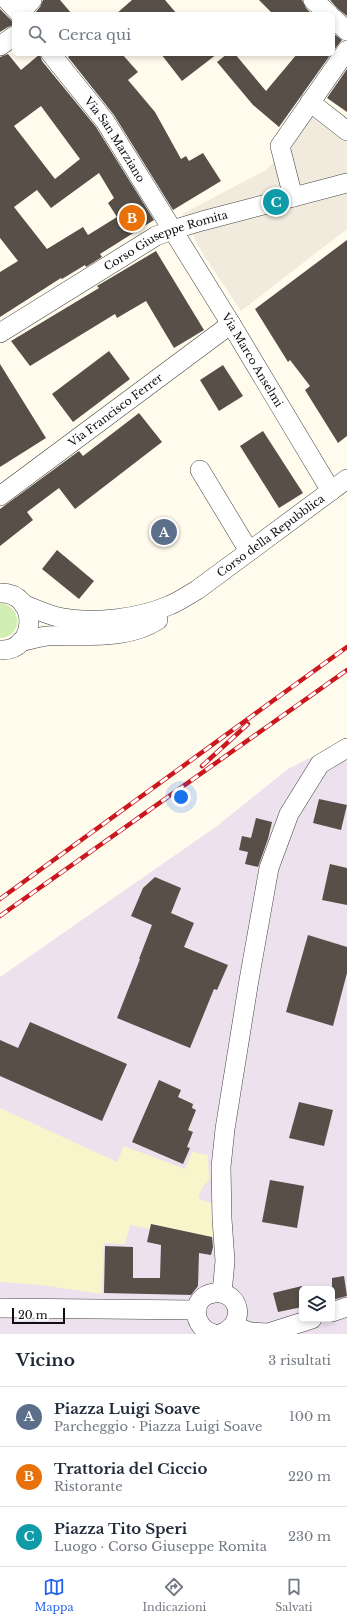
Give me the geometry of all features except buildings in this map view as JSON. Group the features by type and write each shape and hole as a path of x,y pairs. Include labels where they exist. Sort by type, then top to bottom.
{"street":[{"path":"313,0 327,12"},
{"path":"335,20 347,31"},
{"path":"0,46 12,37"},
{"path":"294,197 280,146 347,50"},
{"name":"Via San Marziano","path":"53,56 105,121 172,230"},
{"path":"310,102 347,131"},
{"name":"Corso Giuseppe Romita","path":"0,333 156,236 172,230 347,183"},
{"name":"Via Marco Anselmi","path":"172,230 231,324 331,491"},
{"name":"Via Francisco Ferrer","path":"0,496 231,324"},
{"path":"200,470 249,551"},
{"name":"Corso della Repubblica","path":"0,650 12,648 20,642 41,637 101,635 141,628 157,621 347,479"},
{"name":"Corso della Repubblica","path":"0,593 17,598 23,604 46,613 60,617 88,619 126,617 147,613 180,601 194,592"},
{"path":"20,642 29,628 27,611 23,604"},
{"path":"222,1293 226,1261 222,1220 221,1167 225,1129 269,868 289,814 320,764 347,748"},
{"path":"221,1333 236,1323 238,1314 236,1305 230,1297 222,1293 213,1293 204,1297 198,1304 196,1310 198,1322 203,1330 221,1333 268,1333 303,1322"},
{"path":"335,1311 347,1307"},
{"path":"0,1308 196,1310"}],"shaded area":[{"path":"319,98 347,119 347,229 241,311 203,254 182,214 266,170 284,151"},
{"path":"347,739 347,1334 0,1334 0,977 217,826 288,769"},
{"path":"0,1108 117,1162 124,1146 185,1169 192,1152 208,1155 209,1181 203,1186 198,1198 213,1204 215,1238 151,1224 150,1229 130,1225 125,1244 104,1243 102,1294 41,1285 0,1282"}],"green space":[{"path":"0,603 8,605 13,610 17,621 13,633 0,638"}],"railway":[{"path":"0,899 347,647"},
{"path":"0,916 347,670"},
{"path":"202,766 248,724"}],"place":[{"name":"Piazza Tito Speri","path":"276,202"},
{"name":"Trattoria del Ciccio","path":"132,218"},
{"name":"Piazza Luigi Soave","path":"164,532"}]}
